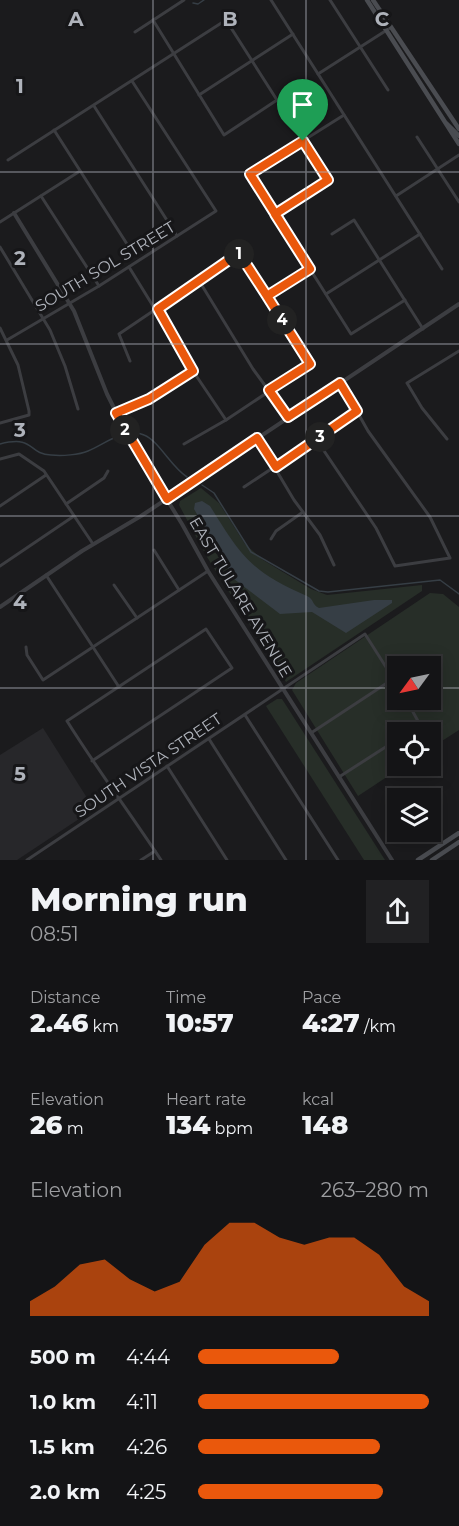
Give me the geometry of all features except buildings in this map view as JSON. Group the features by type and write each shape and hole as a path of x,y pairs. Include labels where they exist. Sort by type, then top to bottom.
{"main road":[{"path":"367,0 421,79 459,129"},
{"path":"373,0 388,29"},
{"path":"421,79 459,144"},
{"path":"445,122 453,127 459,136"},
{"path":"418,860 459,833"},
{"path":"432,860 459,842"}],"street":[{"path":"135,32 184,0"},
{"path":"272,0 442,269"},
{"path":"330,0 388,90"},
{"path":"153,20 224,135 277,100"},
{"path":"8,160 226,20 328,180 275,214"},
{"path":"318,74 388,29"},
{"path":"199,95 293,34"},
{"name":"SOUTH SOL STREET","path":"6,340 99,286 216,212 132,81"},
{"path":"93,105 177,236"},
{"path":"344,115 250,174 351,334 405,300"},
{"path":"54,130 127,244"},
{"path":"417,137 459,202"},
{"path":"396,196 459,155"},
{"path":"0,222 80,171"},
{"path":"41,196 99,286"},
{"name":"EAST TULARE AVENUE","path":"14,213 70,303 116,413 129,438 208,571 392,860"},
{"path":"332,234 354,220 423,328"},
{"path":"326,294 420,234"},
{"path":"0,247 43,317 65,366 78,409"},
{"path":"130,361 119,334 239,253 310,364 226,420 184,444"},
{"path":"129,266 158,309 193,371 226,420"},
{"path":"267,296 310,269"},
{"path":"198,279 288,417"},
{"path":"0,607 93,544 167,499 459,304"},
{"path":"0,328 24,381 29,415 0,423"},
{"path":"447,439 422,408 407,383 459,351"},
{"path":"116,413 158,394 193,371"},
{"path":"316,439 375,528 395,566 450,558 425,508 385,455 340,383"},
{"path":"244,488 357,411"},
{"path":"257,438 320,535 334,565"},
{"path":"0,459 19,454 46,475 93,544"},
{"path":"66,504 104,478 108,471"},
{"path":"0,506 46,475"},
{"path":"271,538 276,531 303,512"},
{"path":"0,567 74,516"},
{"path":"154,550 179,590"},
{"path":"26,647 27,655 43,680 208,571"},
{"path":"46,575 119,687"},
{"path":"114,585 137,618"},
{"path":"92,761 231,668 206,629 67,721 92,761 121,798 161,860"},
{"name":"SOUTH VISTA STREET","path":"27,860 365,634 387,669"},
{"path":"311,733 387,683"},
{"path":"245,715 338,860"},
{"path":"209,739 286,860"},
{"path":"339,777 387,746"},
{"path":"167,766 227,860"},
{"path":"141,860 155,851"}],"shaded area":[{"path":"201,488 219,503 245,544 263,560 311,589 327,595 422,585 422,591 286,682 207,557 179,505 180,501"},
{"path":"202,501 210,506 230,538 249,561 273,579 309,597 319,608 374,600 392,600 392,603 346,633 312,612 280,614 234,579 194,509 195,503"},
{"path":"430,593 443,594 459,607 459,730 441,742 441,722 387,722 388,776 358,796 292,690 296,683"},
{"path":"277,699 282,699 385,860 364,860 266,706"},
{"path":"43,728 94,809 17,860 0,860 0,755"}],"waterway":[{"path":"193,3 198,4 204,0"},
{"path":"0,444 20,442 26,443 43,454 70,455 88,451 115,437 137,433 155,443 187,477"},
{"path":"202,485 214,493 251,552 319,591 328,592 440,580 459,594"}],"route":[{"path":"303,141 250,174 275,214 310,269 267,296 239,253 190,285 158,309 193,371 166,390 116,413 137,453 167,499 257,438 276,467 357,411 340,383 288,417 269,390 310,364 267,296 310,269 275,214 328,180 303,141"}]}
